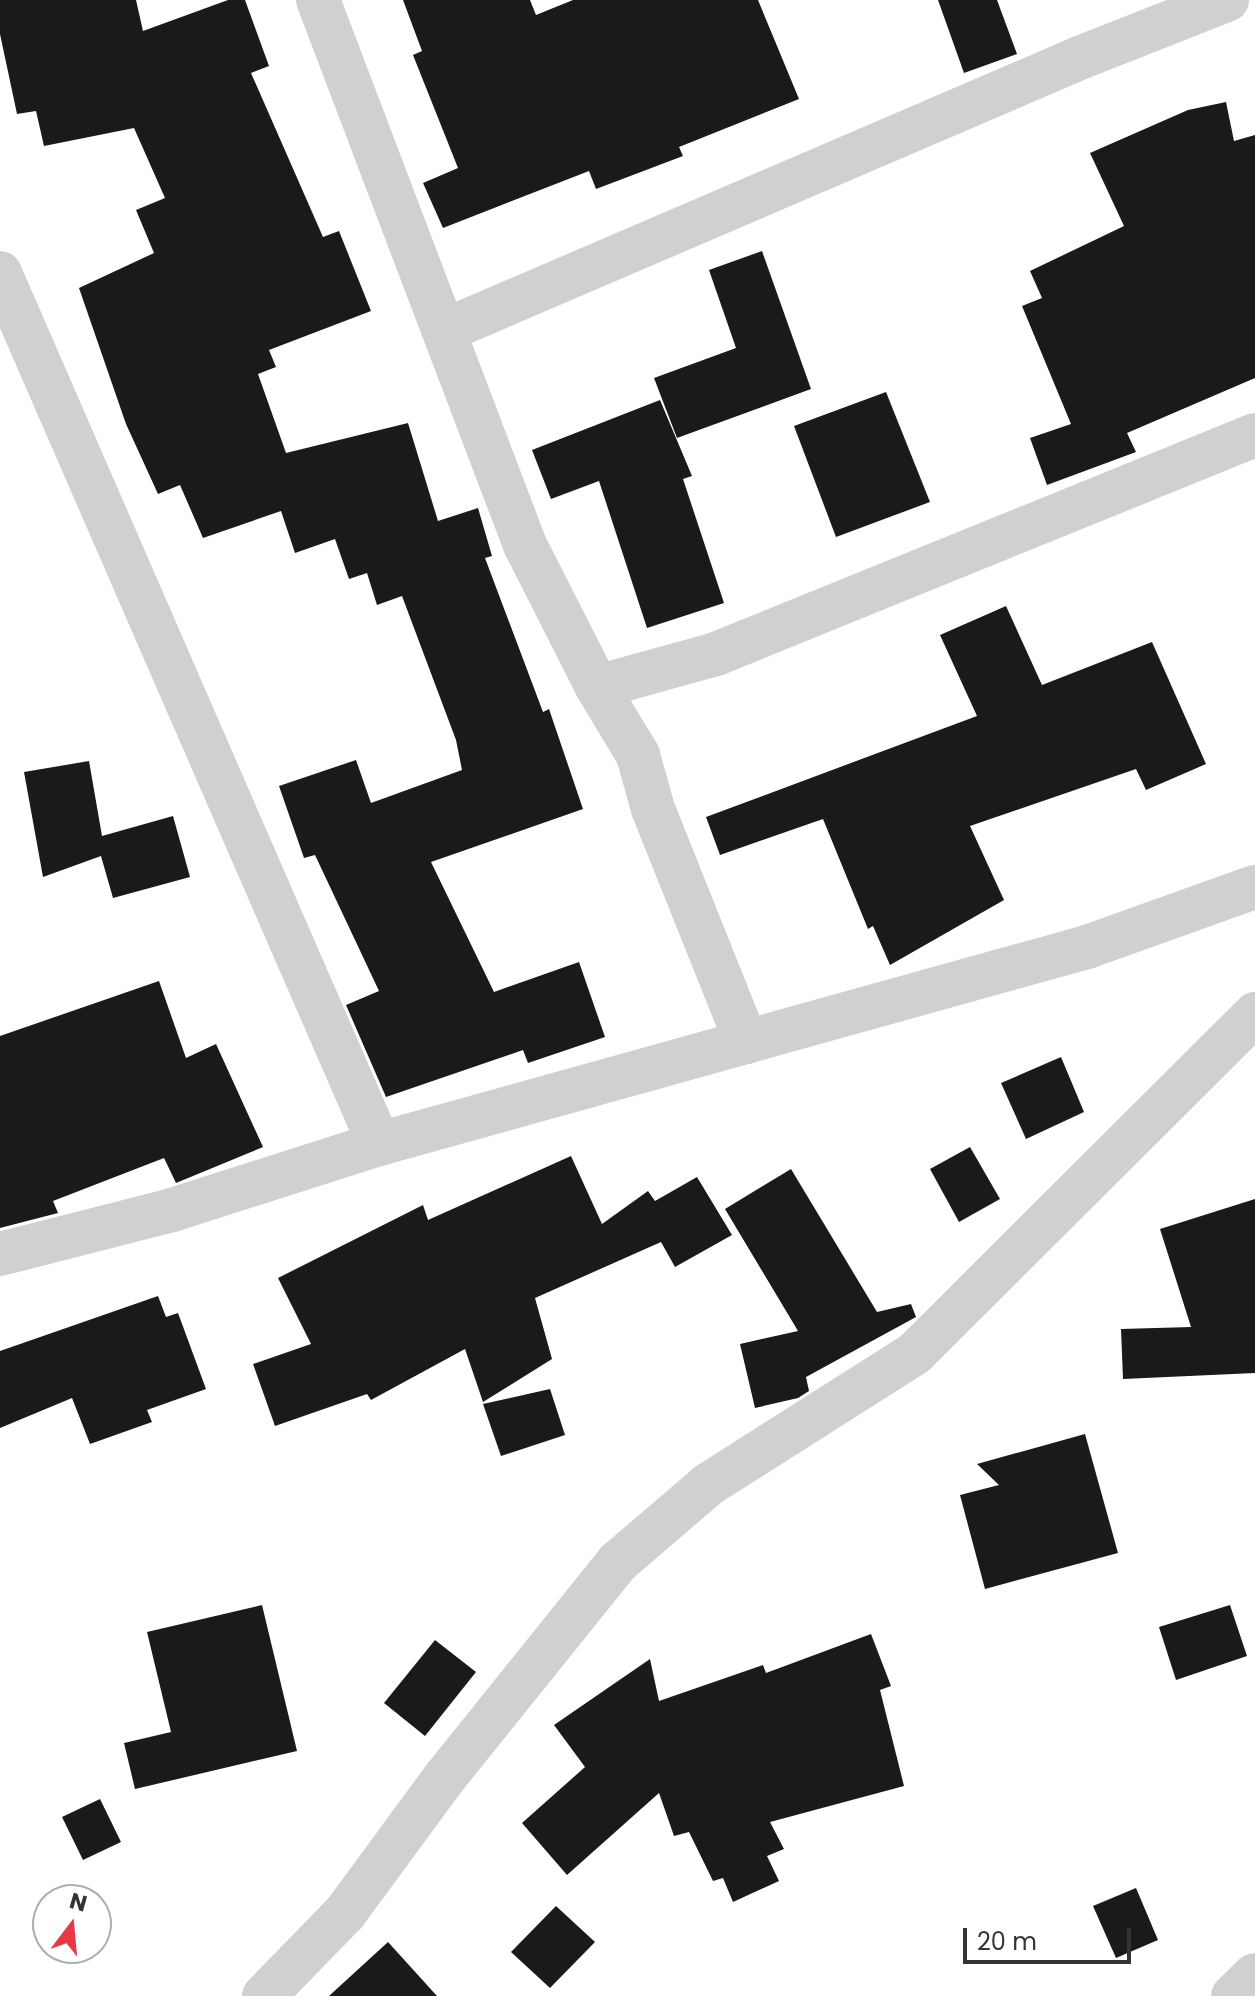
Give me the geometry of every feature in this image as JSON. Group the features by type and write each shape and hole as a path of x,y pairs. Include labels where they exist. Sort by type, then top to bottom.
{"street":[{"path":"318,0 446,330 525,545 597,687 638,755 653,809 746,1042"},
{"path":"446,330 1082,57 1227,0"},
{"path":"0,273 379,1144"},
{"path":"597,687 716,654 1255,435"},
{"path":"0,1254 172,1210 379,1144 1087,947 1255,887"},
{"path":"264,1996 345,1913 445,1777 618,1562 709,1484 914,1354 1255,1014"},
{"path":"1233,1996 1255,1975"}],"building":[{"path":"0,0 136,0 143,31 228,0 245,0 269,66 251,73 323,237 339,231 371,311 269,350 276,367 258,374 286,453 408,423 438,521 478,508 492,556 485,558 543,712 549,709 583,809 431,862 494,992 579,962 605,1037 528,1063 523,1050 386,1097 346,1005 379,991 315,855 304,858 279,786 356,760 371,803 462,770 456,740 402,596 377,605 367,573 349,579 335,539 295,553 281,511 203,538 180,485 158,494 126,424 79,288 154,253 136,210 165,198 134,128 44,146 36,111 17,114 0,34"},
{"path":"403,0 530,0 536,15 573,0 758,0 799,99 679,147 683,156 596,189 589,171 443,228 423,183 458,168 413,55 422,51"},
{"path":"938,0 997,0 1017,54 964,73"},
{"path":"1226,102 1234,141 1255,135 1255,378 1127,433 1136,452 1047,485 1030,438 1071,424 1022,306 1042,298 1030,271 1124,226 1090,153 1188,110"},
{"path":"762,251 811,389 677,438 654,378 736,348 709,270"},
{"path":"886,392 930,502 836,537 794,426"},
{"path":"660,400 692,476 683,479 724,603 647,628 599,481 551,499 532,450"},
{"path":"1006,606 1042,685 1152,642 1206,764 1146,790 1136,769 970,826 1004,900 890,965 873,926 868,929 823,819 720,855 706,817 977,716 940,635"},
{"path":"89,761 102,836 173,816 190,877 113,898 101,856 43,877 24,772"},
{"path":"159,981 186,1058 216,1044 263,1147 176,1183 164,1158 53,1201 58,1213 0,1228 0,1036"},
{"path":"1061,1057 1084,1112 1026,1139 1001,1083"},
{"path":"970,1147 1000,1199 959,1222 930,1169"},
{"path":"571,1156 602,1224 648,1191 655,1201 697,1177 732,1235 675,1267 661,1242 535,1298 552,1359 483,1402 465,1349 371,1400 367,1394 275,1426 253,1364 311,1344 278,1278 423,1205 428,1220"},
{"path":"791,1169 877,1312 911,1304 916,1317 806,1377 809,1391 798,1398 755,1408 740,1344 798,1331 725,1209"},
{"path":"1255,1199 1255,1373 1123,1379 1121,1329 1191,1327 1160,1229"},
{"path":"158,1296 166,1317 178,1313 206,1389 147,1410 152,1422 90,1444 72,1398 0,1428 0,1351"},
{"path":"550,1389 565,1435 501,1456 483,1404"},
{"path":"1085,1434 1118,1553 985,1589 960,1495 999,1485 977,1464"},
{"path":"262,1605 297,1751 135,1789 124,1743 171,1732 147,1632"},
{"path":"1230,1605 1247,1656 1176,1680 1159,1627"},
{"path":"871,1634 891,1686 880,1690 904,1786 770,1822 784,1849 767,1856 779,1881 733,1902 723,1878 713,1881 689,1832 674,1836 659,1793 567,1875 522,1823 585,1767 554,1725 650,1659 659,1701 763,1665 766,1673"},
{"path":"435,1640 476,1672 425,1736 384,1703"},
{"path":"100,1799 121,1842 83,1860 62,1817"},
{"path":"1136,1888 1158,1940 1116,1958 1093,1906"},
{"path":"556,1906 595,1942 550,1988 511,1952"},
{"path":"388,1942 437,1996 329,1996"}]}
